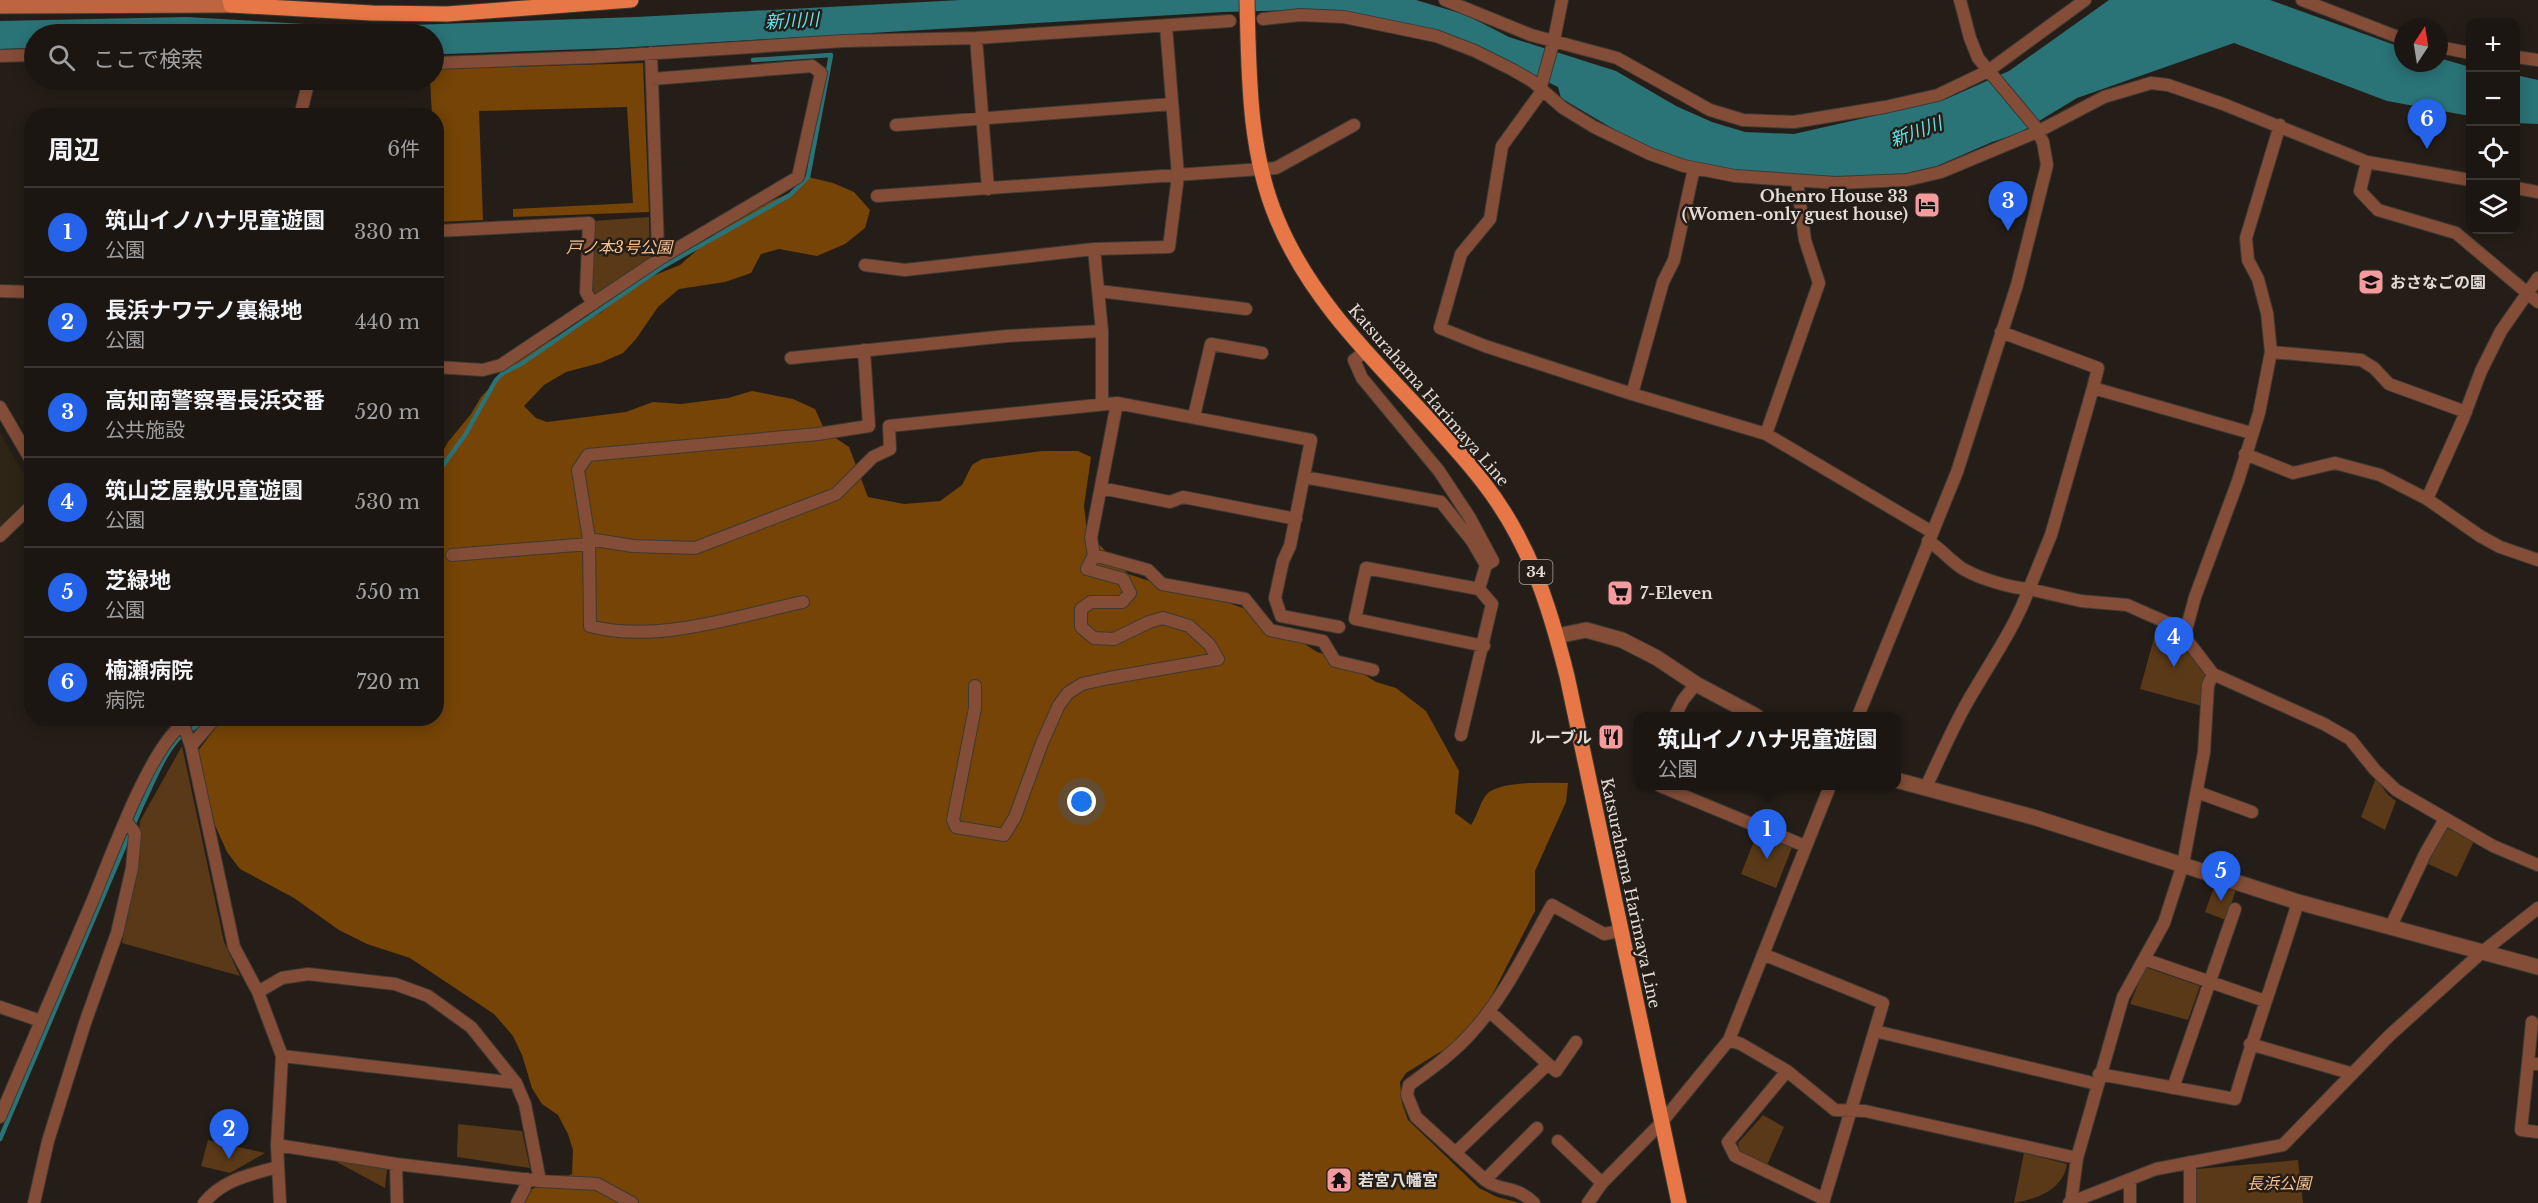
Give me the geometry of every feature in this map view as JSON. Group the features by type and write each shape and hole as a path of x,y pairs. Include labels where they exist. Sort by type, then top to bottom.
{"main road":[{"path":"0,6 88,3 230,3 374,6 447,14 631,0"},
{"name":"Katsurahama Harimaya Line","path":"1253,11 1250,87 1260,169 1287,242 1307,277 1365,352 1482,482 1535,568 1567,676 1679,1203"}],"street":[{"path":"1444,0 1553,43 1617,58 1710,110 1743,120 1794,122 1885,107 1938,95 1990,73 2085,0"},
{"path":"1562,0 1541,87 1502,146 1490,219 1461,254 1440,328 1485,346 1632,394 1766,434 1930,537 1964,570 2016,588 2081,601 2127,605 2177,627 2213,674 2324,724 2350,739 2375,770 2396,790 2493,846 2538,866"},
{"path":"1860,712 1957,472 2018,285 2047,165 2043,142 2035,129 1978,58 1960,0"},
{"path":"2302,0 2394,36"},
{"path":"1253,11 1344,17 1436,36 1475,51 1532,81 1563,108 1594,127 1650,154 1694,168 1735,176 1836,183 1906,180 1941,172 2104,97 2151,83 2168,84 2280,125 2367,162 2466,179"},
{"path":"444,63 844,41 976,38 1230,21"},
{"path":"865,265 905,270 1094,249 1169,246 1178,176 1166,26"},
{"path":"976,38 988,189"},
{"path":"2448,49 2466,52"},
{"path":"651,53 658,249 661,258"},
{"path":"0,56 24,55"},
{"path":"2520,58 2538,60"},
{"path":"444,368 483,370 501,365 661,258 798,177 821,73 812,66 651,79"},
{"path":"302,108 306,90"},
{"path":"896,125 1172,104"},
{"path":"877,196 1276,168 1354,125"},
{"path":"2184,638 2195,597 2259,412 2271,352 2267,313 2258,279 2248,260 2246,238 2280,125"},
{"path":"2367,162 2360,191 2378,210 2456,233 2533,298"},
{"path":"1632,394 1663,282 1674,260 1694,168"},
{"path":"1766,434 1819,283 1805,240 1797,181"},
{"path":"2520,189 2538,192"},
{"path":"444,231 589,223 586,292 593,304"},
{"path":"1094,249 1102,332 1102,403"},
{"path":"2427,499 2466,412 2481,371 2501,331 2533,298 2538,278"},
{"path":"0,291 24,292"},
{"path":"1099,291 1246,309"},
{"path":"790,358 1007,336 1102,332"},
{"path":"1926,787 1965,707 2022,608 2050,535 2098,368 2001,332"},
{"path":"1194,416 1211,344 1262,352"},
{"path":"803,602 672,630 609,631 590,626 589,541 578,470 588,456 818,434 869,426 864,350"},
{"path":"1365,352 1354,360 1362,378 1445,480 1470,518 1493,561 1486,565 1479,589"},
{"path":"2271,352 2361,360 2374,368 2389,384 2466,412"},
{"path":"2094,388 2251,433"},
{"path":"975,686 975,708 953,820 956,827 1004,835 1015,817 1050,724 1068,693 1082,684 1218,659 1209,644 1189,627 1163,618 1149,622 1114,639 1094,638 1081,627 1081,609 1091,602 1122,602 1130,593 1123,579 1087,569 1094,555 1091,538 1117,403"},
{"path":"452,555 589,541 633,546 694,548 836,494 873,457 890,449 889,426 1117,403 1311,440 1296,519 1275,597 1281,616 1339,627"},
{"path":"0,407 24,448"},
{"path":"2245,454 2293,473 2335,463 2380,475 2427,499 2500,547 2538,560"},
{"path":"1304,477 1441,502 1472,541 1486,565"},
{"path":"1101,488 1170,502 1182,497 1296,519"},
{"path":"0,536 24,513"},
{"path":"1094,555 1148,570 1162,584 1245,599 1270,630 1323,640 1335,661 1372,670"},
{"path":"1461,735 1484,646 1492,604 1479,589 1366,568 1355,619 1484,646"},
{"path":"1557,636 1586,630 1622,640 1657,658 1696,684 1747,712"},
{"path":"2213,674 2208,685 2204,752 2183,864 2164,923 2123,997 2077,1158 2070,1203 2156,1169 2283,1145 2350,1073 2481,953 2538,908"},
{"path":"1678,712 1683,700 1696,684"},
{"path":"0,1117 126,821 159,752 174,730 186,731 228,926 241,962 258,992 282,1056 277,1145 280,1203"},
{"path":"1901,781 2033,817 2298,902 2538,967"},
{"path":"1670,790 1805,846"},
{"path":"1588,1203 1602,1183 1661,1123 1729,1040 1765,955 1828,790"},
{"path":"2197,792 2252,813"},
{"path":"2390,928 2425,854 2445,819"},
{"path":"34,1203 51,1131 85,1023 117,933 132,868 135,833 126,821"},
{"path":"1875,1031 2098,1079 2173,1088 2235,1099 2250,1044 2298,902"},
{"path":"1534,1203 1516,1190 1492,1185 1485,1180 1416,1117 1407,1095 1408,1085 1441,1062 1473,1032 1489,1011 1552,904 1604,934 1620,931"},
{"path":"2173,1088 2235,909"},
{"path":"1765,955 1883,1003 1823,1201 1735,1156 1728,1142 1787,1071"},
{"path":"2144,959 2265,1001"},
{"path":"258,992 282,978 308,974 395,984 428,996 471,1027 516,1083 525,1104 540,1181"},
{"path":"0,1007 41,1022"},
{"path":"1489,1011 1556,1071 1575,1042"},
{"path":"2532,1022 2533,1063 2521,1130 2538,1132"},
{"path":"1729,1040 1741,1044 1787,1071 1835,1110 1865,1111 2077,1158"},
{"path":"2250,1044 2350,1073"},
{"path":"282,1056 516,1083"},
{"path":"1455,1153 1548,1064"},
{"path":"1485,1180 1537,1128"},
{"path":"1558,1141 1602,1183"},
{"path":"277,1145 396,1164 540,1181 597,1184 633,1203"},
{"path":"2190,1162 2190,1203"},
{"path":"396,1164 397,1203"},
{"path":"204,1203 209,1197 239,1177 278,1167"},
{"path":"517,1203 527,1179"},
{"path":"2130,1180 2130,1203"}],"shaded area":[{"path":"643,63 649,212 513,217 513,209 633,203 627,107 479,111 483,220 444,222 444,108 432,108 431,90 444,90 444,69"},
{"path":"808,177 833,183 854,192 870,210 865,228 845,244 817,256 779,249 761,254 751,273 725,282 679,289 658,307 636,339 623,353 600,363 566,372 544,385 524,406 536,418 547,422 626,412 653,402 681,404 728,398 752,391 793,399 815,409 825,431 849,447 868,497 904,504 940,501 962,485 972,465 982,459 1042,451 1078,451 1091,457 1084,506 1087,532 1128,574 1159,584 1198,592 1257,613 1317,652 1340,659 1376,682 1396,688 1426,711 1459,771 1455,813 1471,825 1484,798 1492,790 1524,783 1568,783 1566,802 1535,871 1535,911 1488,1003 1453,1047 1440,1052 1406,1073 1400,1082 1402,1103 1408,1120 1479,1188 1497,1197 1520,1203 524,1203 532,1189 572,1174 573,1150 558,1115 542,1104 532,1088 522,1055 513,1036 494,1014 410,958 367,944 339,930 294,898 240,869 227,852 202,796 195,755 217,726 444,726 444,449 481,397 518,358 600,313 625,293 655,275 680,265 738,214 793,192"},
{"path":"0,433 24,474 24,502 0,526"}],"green space":[{"name":"戸ノ本3号公園","path":"649,217 650,258 595,294 591,284 593,221"},
{"path":"2156,631 2176,636 2206,674 2202,706 2140,689"},
{"path":"182,746 224,942 240,976 122,943 138,852 140,821"},
{"path":"2376,778 2388,795 2396,801 2385,830 2361,817"},
{"path":"2445,827 2474,841 2457,877 2428,864"},
{"path":"1758,831 1793,845 1776,888 1741,874"},
{"path":"2216,882 2236,889 2226,920 2205,912"},
{"path":"2145,967 2200,986 2188,1020 2130,1004"},
{"path":"1763,1115 1784,1127 1767,1165 1740,1153 1738,1143"},
{"path":"458,1124 522,1131 530,1168 457,1157"},
{"path":"208,1140 265,1153 230,1173 201,1166"},
{"path":"2024,1153 2067,1164 2065,1173 2055,1187 2040,1196 2014,1203"},
{"path":"333,1160 387,1168 385,1188"},
{"name":"長浜公園","path":"2298,1160 2303,1203 2197,1203 2197,1169"}],"water":[{"name":"新川川","path":"961,0 1416,0 1466,15 1509,37 1616,71 1676,106 1712,122 1745,132 1794,134 1944,100 2009,71 2109,0 2270,0 2394,45 2394,72 2448,72 2448,61 2466,66 2466,115 2387,101 2234,43 2077,98 2019,133 1937,166 1899,175 1824,177 1727,172 1688,163 1632,140 1561,98 1558,87 1461,39 1381,18 1344,12 1304,10 1223,12 617,48 446,54 444,54 444,24 440,24 636,17"},
{"path":"187,17 305,24 24,24 24,48 0,49 0,21"},
{"path":"2520,76 2538,80 2538,124 2520,123"}],"waterway":[{"path":"444,464 465,435 496,380 503,373 521,364 664,266 790,195 808,177 831,55 753,60"},
{"path":"0,1139 141,807 167,754 178,739 197,726"}],"place":[{"name":"楠瀬病院","path":"2427,149"},
{"name":"Ohenro House 33 (Women-only guest house)","path":"1927,205"},
{"name":"高知南警察署長浜交番","path":"2008,231"},
{"name":"おさなごの園","path":"2371,282"},
{"name":"7-Eleven","path":"1620,593"},
{"name":"筑山芝屋敷児童遊園","path":"2174,667"},
{"name":"ルーブル","path":"1611,737"},
{"name":"筑山イノハナ児童遊園","path":"1767,859"},
{"name":"芝緑地","path":"2221,901"},
{"name":"長浜ナワテノ裏緑地","path":"229,1159"},
{"name":"若宮八幡宮","path":"1339,1180"}]}
